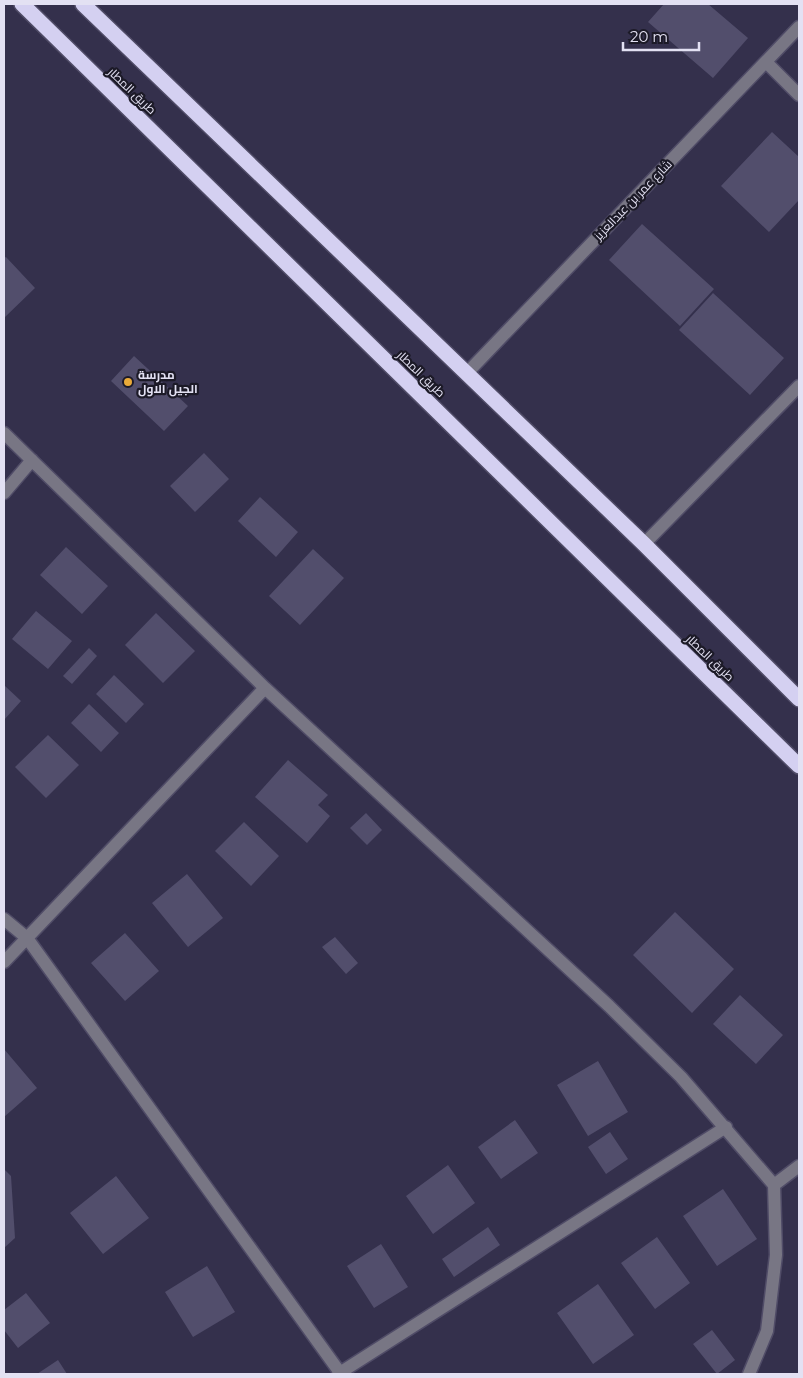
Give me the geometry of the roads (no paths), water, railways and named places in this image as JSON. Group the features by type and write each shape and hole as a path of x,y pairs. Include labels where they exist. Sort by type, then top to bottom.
{"highway":[{"name":"طريق المطار","path":"22,4 799,766"},
{"path":"83,4 644,544 799,699"}],"street":[{"name":"شارع عمر بن عبدالعزيز","path":"467,373 799,27"},
{"path":"766,62 799,95"},
{"path":"644,544 799,386"},
{"path":"4,433 264,688 609,1006 681,1077 726,1127 774,1186 776,1255 767,1331 749,1374"},
{"path":"4,493 32,460"},
{"path":"4,962 264,688"},
{"path":"4,919 27,938 339,1374 726,1127"},
{"path":"774,1186 799,1166"}],"place":[{"name":"مدرسة الجيل الاول","path":"128,382"}]}
